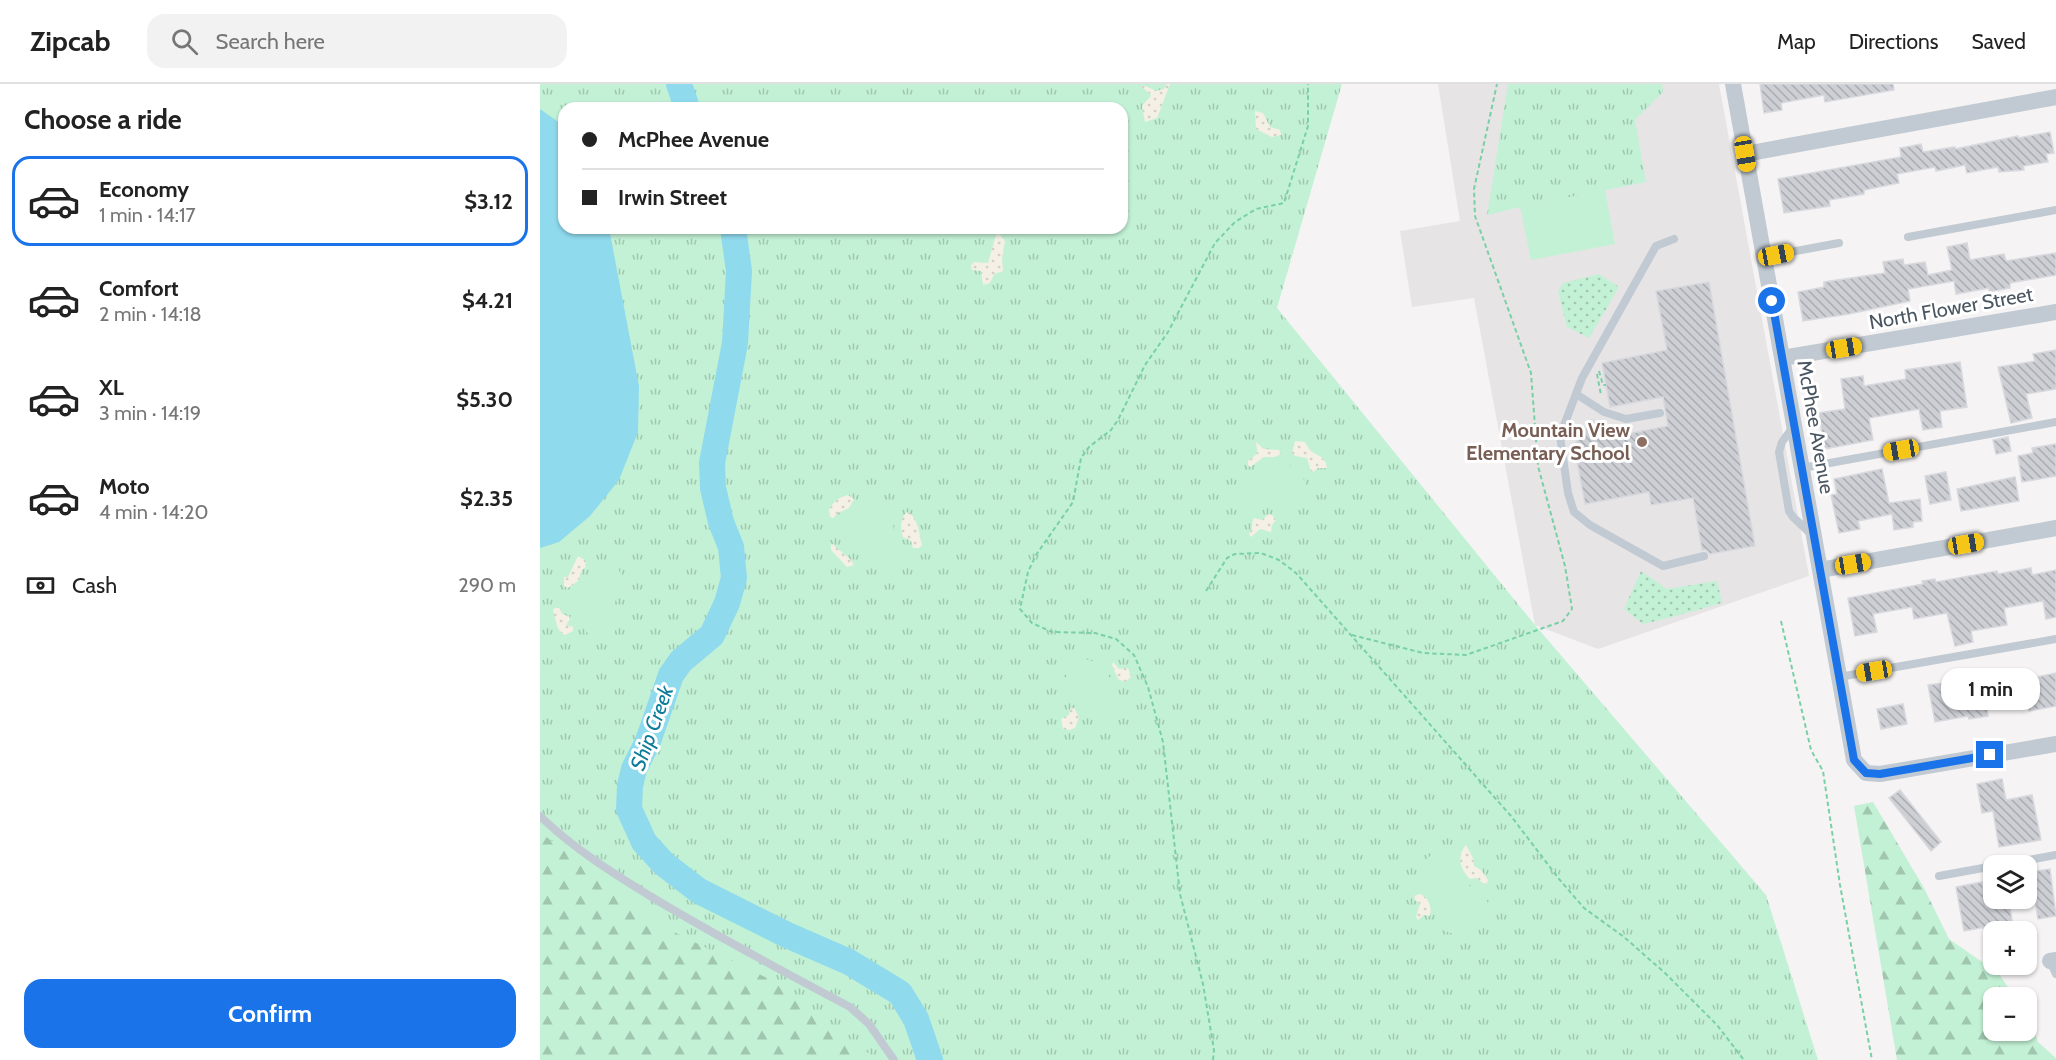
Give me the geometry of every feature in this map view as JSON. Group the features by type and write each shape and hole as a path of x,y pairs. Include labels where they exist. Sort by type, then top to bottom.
{"street":[{"name":"McPhee Avenue","path":"1733,84 1854,760 1866,773 1880,774 2056,744"},
{"path":"1745,154 2056,97"},
{"name":"North Flower Street","path":"1782,358 2056,312"},
{"path":"1820,570 2056,528"}],"lane":[{"path":"1908,237 2056,210"},
{"path":"1674,239 1656,246 1582,378 1560,436 1568,493 1574,512 1590,525 1663,566 1704,556"},
{"path":"1764,257 1839,243"},
{"path":"1576,394 1604,412 1626,419 1660,412"},
{"path":"1802,468 2056,422"},
{"path":"1794,426 1782,442 1779,452 1789,511 1793,518 1814,537"},
{"path":"1839,677 2056,639"},
{"path":"540,816 562,837 630,884 709,932 850,1007 869,1024 894,1060"},
{"path":"2037,858 2056,855"},
{"path":"1939,876 1983,868"}],"path":[{"path":"1213,1060 1214,1050 1203,984 1180,894 1163,742 1148,687 1134,655 1116,639 1095,633 1052,632 1032,623 1020,609 1028,572 1036,555 1073,502 1081,458 1089,447 1111,430 1118,420 1145,366 1168,332 1215,243 1234,222 1256,208 1284,203 1308,126 1308,84"},
{"path":"1352,635 1423,653 1466,655 1563,621 1572,609 1566,566 1538,466 1531,373 1475,216 1474,189 1497,84"},
{"path":"1604,412 1597,371 1600,370 1603,385 1606,385"},
{"path":"1206,591 1227,558 1235,554 1261,553 1279,560 1296,573 1511,816 1558,879 1584,908 1665,973 1717,1025 1744,1060"},
{"path":"1781,621 1810,750 1823,771 1840,885 1872,1060"}],"shaded area":[{"name":"Mountain View Elementary School","path":"1438,84 1719,84 1809,576 1598,649 1535,625 1474,298 1412,307 1400,231 1460,221"}],"green space":[{"path":"540,84 1342,84 1277,308 1535,625 1766,895 1818,1060 599,1060 540,953"},
{"path":"1508,84 1662,84 1663,92 1635,120 1646,182 1487,215"},
{"path":"1605,190 1615,244 1531,260 1520,207"},
{"path":"1599,274 1619,287 1589,338 1567,327 1558,292 1563,283"},
{"path":"1282,462 1291,466 1304,480 1308,496 1306,502 1299,507 1289,509 1252,505 1244,498 1242,491 1245,486 1259,472"},
{"path":"871,498 887,502 893,510 894,536 900,554 895,562 886,566 872,565 860,556 845,530 847,522"},
{"path":"605,562 616,563 621,575 615,603 616,629 613,636 602,640 584,630 574,600 576,591 588,575"},
{"path":"1641,571 1667,589 1717,581 1722,603 1643,624 1624,609"},
{"path":"1084,659 1090,660 1101,668 1111,679 1117,691 1120,716 1110,725 1093,720 1085,705 1067,695 1061,687 1070,671"},
{"path":"1873,802 1924,888 1949,939 1983,963 1983,975 1999,975 2008,987 1983,987 1983,1041 2037,1041 2037,1039 2056,1060 1897,1060 1854,806"},
{"path":"540,832 666,928 771,980 871,1055 873,1060 540,1060"},
{"path":"1435,854 1448,857 1463,880 1483,895 1488,903 1484,914 1454,934 1442,930 1436,903 1418,881 1422,864"}],"sand":[{"path":"1167,84 1170,84 1157,118 1145,122 1142,106 1151,96 1142,87 1143,85 1156,91 1164,89"},
{"path":"1255,111 1263,113 1270,127 1280,130 1281,135 1272,137 1256,129"},
{"path":"999,234 1005,241 1003,271 994,274 990,283 983,285 981,271 972,270 971,265 974,262 988,263 996,235"},
{"path":"1295,441 1305,442 1310,450 1323,459 1327,468 1311,471 1307,458 1295,456 1292,453"},
{"path":"1256,442 1264,449 1279,450 1281,454 1264,457 1250,467 1248,461 1256,454"},
{"path":"848,495 854,499 849,508 833,518 830,517 829,510 832,505"},
{"path":"907,512 911,514 918,526 922,545 919,548 913,548 911,541 903,537 901,531 903,517"},
{"path":"1269,514 1276,520 1271,532 1260,529 1251,537 1249,534 1254,518 1262,520"},
{"path":"831,543 854,565 847,567 831,550"},
{"path":"578,556 586,561 585,568 578,581 568,588 564,586 564,577 568,577"},
{"path":"560,608 562,614 569,616 570,619 566,625 573,627 573,631 565,635 560,631 553,610"},
{"path":"1113,662 1119,669 1128,668 1131,677 1125,682 1118,679 1112,665"},
{"path":"1074,708 1079,717 1075,728 1063,729 1061,719 1069,715 1070,709"},
{"path":"1466,845 1473,858 1474,866 1481,870 1488,880 1486,885 1476,878 1470,879 1464,871 1460,858"},
{"path":"1420,894 1428,900 1431,913 1430,916 1424,915 1418,920 1416,917 1420,904 1414,896"}],"water":[{"path":"540,109 558,122 558,234 610,234 639,386 638,432 619,480 590,516 559,542 540,548"}],"building":[{"path":"1760,84 1893,84 1894,90 1825,102 1824,95 1781,103 1782,110 1764,113"},
{"path":"2050,132 2054,153 2046,154 2048,162 2023,166 2024,170 1999,172 1998,167 1967,173 1965,165 1936,171 1935,167 1897,174 1899,183 1864,190 1864,194 1829,200 1830,206 1784,213 1778,179 1901,157 1900,148 1921,144 1923,152 1955,147 1955,149"},
{"path":"1967,243 1970,260 2004,254 2006,261 2056,253 2056,275 2010,283 2010,288 1989,292 1989,288 1956,294 1954,281 1908,289 1910,301 1803,321 1798,292 1824,287 1824,282 1885,273 1883,262 1903,259 1904,265 1925,262 1928,275 1952,270 1947,247"},
{"path":"1709,282 1755,546 1710,554 1702,550 1693,498 1651,505 1649,492 1585,504 1574,445 1592,420 1616,436 1668,426 1663,397 1610,407 1602,363 1667,350 1656,291"},
{"path":"2056,350 2056,389 2026,394 2032,418 2011,423 1998,367 2035,361 2033,354"},
{"path":"1960,362 1967,407 1940,411 1942,427 1923,430 1919,409 1869,418 1873,440 1824,449 1819,413 1845,409 1841,379 1863,376 1864,386 1906,379 1905,370"},
{"path":"2008,437 2011,451 1996,454 1993,440"},
{"path":"2056,444 2056,476 2022,482 2018,456 2033,453 2032,448"},
{"path":"1882,469 1889,503 1920,499 1922,521 1913,522 1913,527 1894,530 1892,514 1858,521 1860,529 1839,533 1831,495 1837,494 1834,479"},
{"path":"1946,472 1951,500 1930,504 1925,476"},
{"path":"2015,477 2019,501 1961,511 1957,489"},
{"path":"2031,568 2032,575 2056,570 2056,617 2046,619 2043,601 2004,608 2007,625 1971,631 1973,642 1955,646 1947,613 1914,619 1912,607 1873,614 1877,632 1855,636 1848,598 1923,584 1922,581 1935,579 1936,582 1997,571 1998,574"},
{"path":"2056,673 2056,706 2029,711 2027,699 1987,707 1988,716 1969,719 1968,716 1935,722 1928,685 1943,683 1945,699 1994,691 1993,686"},
{"path":"1903,704 1907,724 1881,729 1877,709"},
{"path":"2002,779 2006,800 2032,795 2041,840 1999,847 1993,811 1982,813 1977,784"},
{"path":"1900,790 1941,842 1931,851 1889,798"},
{"path":"2050,869 2056,916 2038,919 2037,871"},
{"path":"1982,882 1983,909 2010,909 2012,921 1983,921 1983,928 1964,931 1956,887"}],"waterway":[{"name":"Ship Creek","path":"679,84 685,102"},
{"name":"Ship Creek","path":"734,234 739,271 735,343 712,463 713,488 721,522 731,547 734,578 727,603 712,635 681,661 671,675 648,741 634,769 630,786 629,809 644,842 664,864 699,891 787,935 849,962 900,993 916,1019 930,1060"}],"place":[{"name":"Mountain View Elementary School","path":"1642,442"}],"route":[{"path":"1772,301 1854,760 1866,773 1880,774 1990,755"}]}
